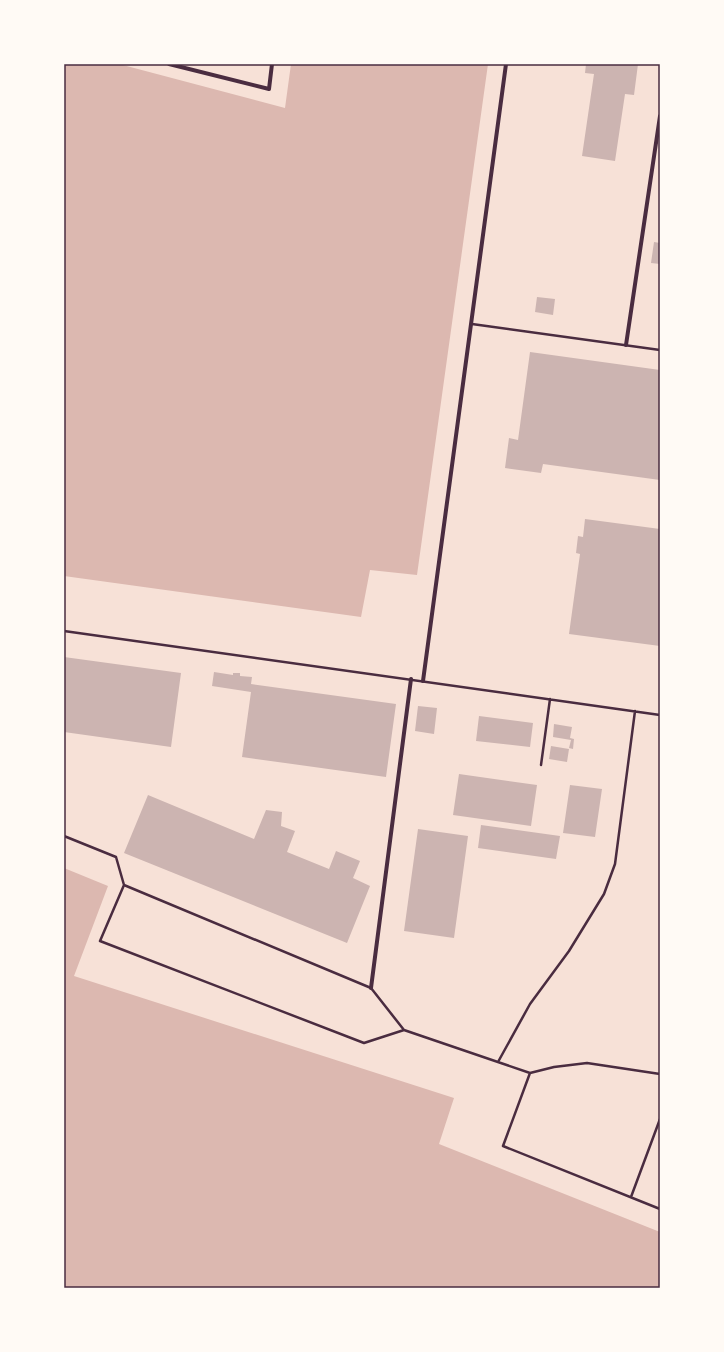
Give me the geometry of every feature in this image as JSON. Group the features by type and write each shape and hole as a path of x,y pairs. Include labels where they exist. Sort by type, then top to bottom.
{"street":[{"path":"169,64 269,88 272,64"},
{"path":"423,681 506,64"},
{"path":"626,345 660,116"},
{"path":"371,988 411,680"}],"lane":[{"path":"472,324 660,350"},
{"path":"64,631 660,715"},
{"path":"542,765 550,699"},
{"path":"498,1062 530,1004 569,951 604,894 615,864 635,711"},
{"path":"64,836 116,857 124,885 100,942 364,1042 404,1030"},
{"path":"124,885 371,988 404,1030 530,1073 554,1067 587,1063 660,1074"},
{"path":"530,1073 503,1146 660,1208"},
{"path":"631,1197 660,1119"}],"shaded area":[{"path":"64,64 119,64 285,108 291,64 488,64 417,575 370,570 361,617 64,576"},
{"path":"64,868 108,886 74,976 454,1098 439,1144 660,1232 660,1288 64,1288"}],"building":[{"path":"586,64 638,64 634,95 625,94 615,161 582,156 594,74 585,73"},
{"path":"654,242 660,243 660,264 651,263"},
{"path":"537,297 555,299 553,315 535,312"},
{"path":"530,352 660,370 660,480 543,464 541,473 505,468 509,438 518,440"},
{"path":"585,519 660,529 660,646 569,634 580,554 576,553 578,536 583,537"},
{"path":"64,657 181,673 171,747 64,732"},
{"path":"214,672 233,675 233,673 240,673 240,676 252,677 251,684 396,704 386,777 242,757 251,692 212,686"},
{"path":"418,706 437,708 434,734 415,731"},
{"path":"479,716 533,723 530,747 476,741"},
{"path":"554,724 572,727 570,738 574,739 573,749 569,748 571,740 553,737"},
{"path":"551,746 569,749 567,762 549,759"},
{"path":"459,774 537,785 531,826 453,815"},
{"path":"570,785 602,789 595,837 563,833"},
{"path":"148,795 254,839 266,810 282,812 281,826 295,831 287,852 329,869 336,851 360,861 353,878 370,886 347,943 124,853"},
{"path":"481,825 560,836 556,859 478,848"},
{"path":"418,829 468,836 454,938 404,931"}]}
